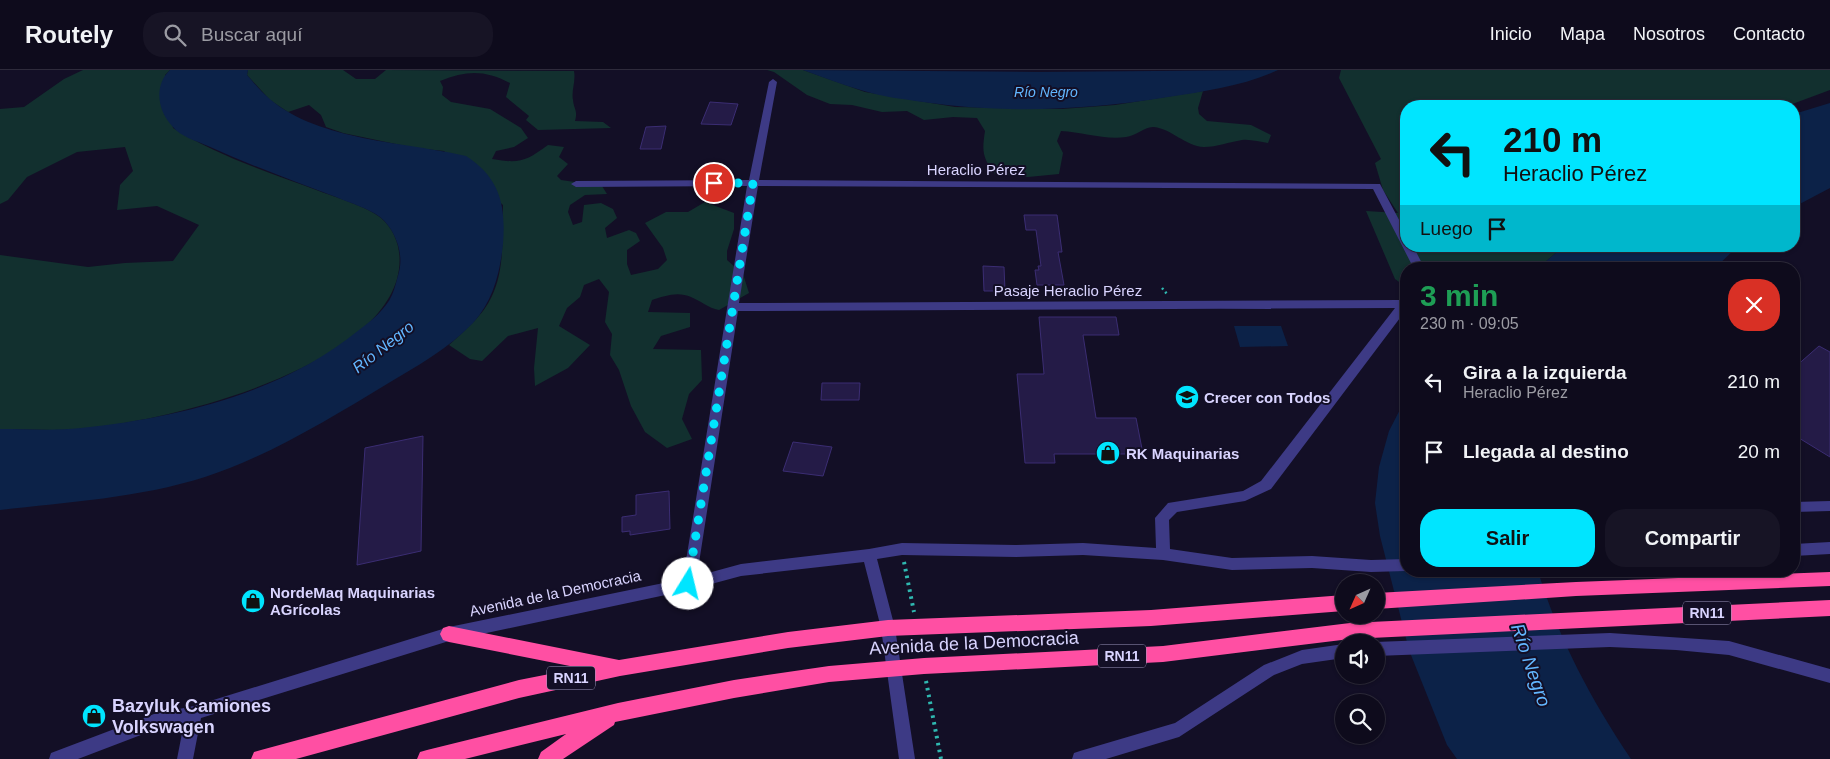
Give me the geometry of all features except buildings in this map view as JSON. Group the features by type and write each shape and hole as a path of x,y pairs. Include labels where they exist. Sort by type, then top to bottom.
{"highway":[{"name":"RN11","path":"1385,600 1576,589 1830,579"},
{"name":"Avenida de la Democracia","path":"261,759 519,689 620,668 788,640 888,628 1151,618 1335,603"},
{"name":"Avenida de la Democracia","path":"427,759 618,712 734,689 829,674 894,668 1163,654 1350,631 1584,618 1830,608"},
{"path":"450,634 620,668"},
{"path":"548,759 561,748 618,712"}],"street":[{"path":"688,584 753,183 773,82"},
{"name":"Heraclio Pérez","path":"576,184 1376,186 1400,232"},
{"name":"Pasaje Heraclio Pérez","path":"733,307 1400,303"},
{"path":"1163,554 1162,518 1173,507 1245,496 1266,485 1400,310"},
{"path":"1800,507 1830,506"},
{"path":"1800,550 1830,548"},
{"name":"Avenida de la Democracia","path":"57,759 154,722 194,713 450,634 688,584 741,570 902,550 1016,551 1083,549 1163,554 1232,564 1312,562 1371,566 1400,565"},
{"path":"869,555 888,628 907,759"},
{"path":"1385,649 1610,640 1729,648 1830,676"},
{"path":"1080,759 1179,729 1269,670 1302,657 1335,653"},
{"path":"185,759 194,713"}],"path":[{"path":"904,559 914,615"},
{"path":"925,674 940,759"}],"green space":[{"path":"83,70 170,70 165,75 173,128 226,155 263,171 351,203 381,218 396,239 400,262 397,279 379,312 348,341 307,365 260,386 210,403 161,416 79,429 0,429 0,255 88,267 173,261 199,225 157,206 117,210 120,185 133,171 125,147 77,152 27,177 8,200 0,204 0,109 24,107 64,79"},
{"path":"248,70 343,70 356,79 375,79 386,70 574,71 573,103 576,112 575,121 603,122 611,128 538,130 526,120 529,116 506,97 510,83 492,76 476,73 467,73 440,81 443,87 442,95 451,102 490,109 521,128 528,138 514,147 496,151 492,159 522,160 534,155 548,145 564,147 559,157 568,164 557,176 561,180 602,186 607,194 585,195 570,205 568,212 573,225 582,222 584,205 601,203 613,209 617,218 605,228 607,238 629,230 636,233 640,241 627,250 627,264 631,275 658,269 667,260 663,248 645,223 666,212 688,212 705,202 734,213 734,229 727,251 727,260 743,274 749,293 719,310 686,295 671,295 652,300 648,312 690,313 690,327 661,336 653,349 701,350 702,380 689,394 682,419 692,439 667,448 645,432 631,406 619,370 610,355 612,334 605,322 609,292 599,279 584,285 580,297 567,308 559,326 590,345 568,368 535,386 534,368 538,328 508,336 482,361 470,359 449,345 484,310 496,286 502,252 503,205 444,151 415,148 343,133 326,127 321,115 309,105 288,112 270,100 247,75"},
{"path":"767,70 803,70 865,92 955,107 1062,109 1115,105 1203,91 1198,108 1199,114 1207,121 1251,125 1271,135 1268,143 1245,140 1204,147 1191,144 1161,128 1154,127 1147,128 1130,136 1118,138 1061,131 1057,141 1063,153 1059,174 1028,177 995,174 985,158 983,144 985,131 977,118 953,117 924,120 907,111 882,112 852,105 830,104 807,95 774,72"},
{"path":"1341,70 1830,70 1830,90 1800,101 1400,100 1400,252 1557,252 1545,262 1400,262 1400,283 1395,279 1366,211 1398,213 1383,190 1375,163 1381,159 1339,78"}],"water":[{"name":"Río Negro","path":"170,70 248,70 247,75 271,100 291,114 314,124 364,138 466,156 487,174 502,205 503,244 494,286 486,305 473,323 443,349 410,371 321,423 252,459 205,477 155,490 129,495 0,510 0,429 61,429 118,424 191,409 228,399 263,386 329,352 378,314 386,305 393,292 400,265 399,249 390,228 380,217 364,208 256,166 180,133 168,121 161,107 161,84"},
{"name":"Río Negro","path":"803,70 1038,72 1278,70 1238,84 1168,97 1107,105 1015,109 954,106 886,96 856,89"},
{"path":"1830,103 1830,188 1800,204 1800,112"},
{"path":"1557,252 1732,252 1721,262 1545,262"},
{"path":"1234,326 1281,326 1288,346 1240,347"},
{"name":"Río Negro","path":"1400,410 1400,577 1540,577 1555,620 1577,668 1603,715 1631,759 1457,759 1447,745 1409,650 1380,536 1375,503 1379,467 1389,431"}],"place":[{"name":"Crecer con Todos","path":"1187,397"},
{"name":"RK Maquinarias","path":"1108,453"},
{"name":"NordeMaq Maquinarias AGrícolas","path":"253,601"},
{"name":"Bazyluk Camiones Volkswagen","path":"94,716"}],"route":[{"path":"688,584 753,183 714,183"}]}
